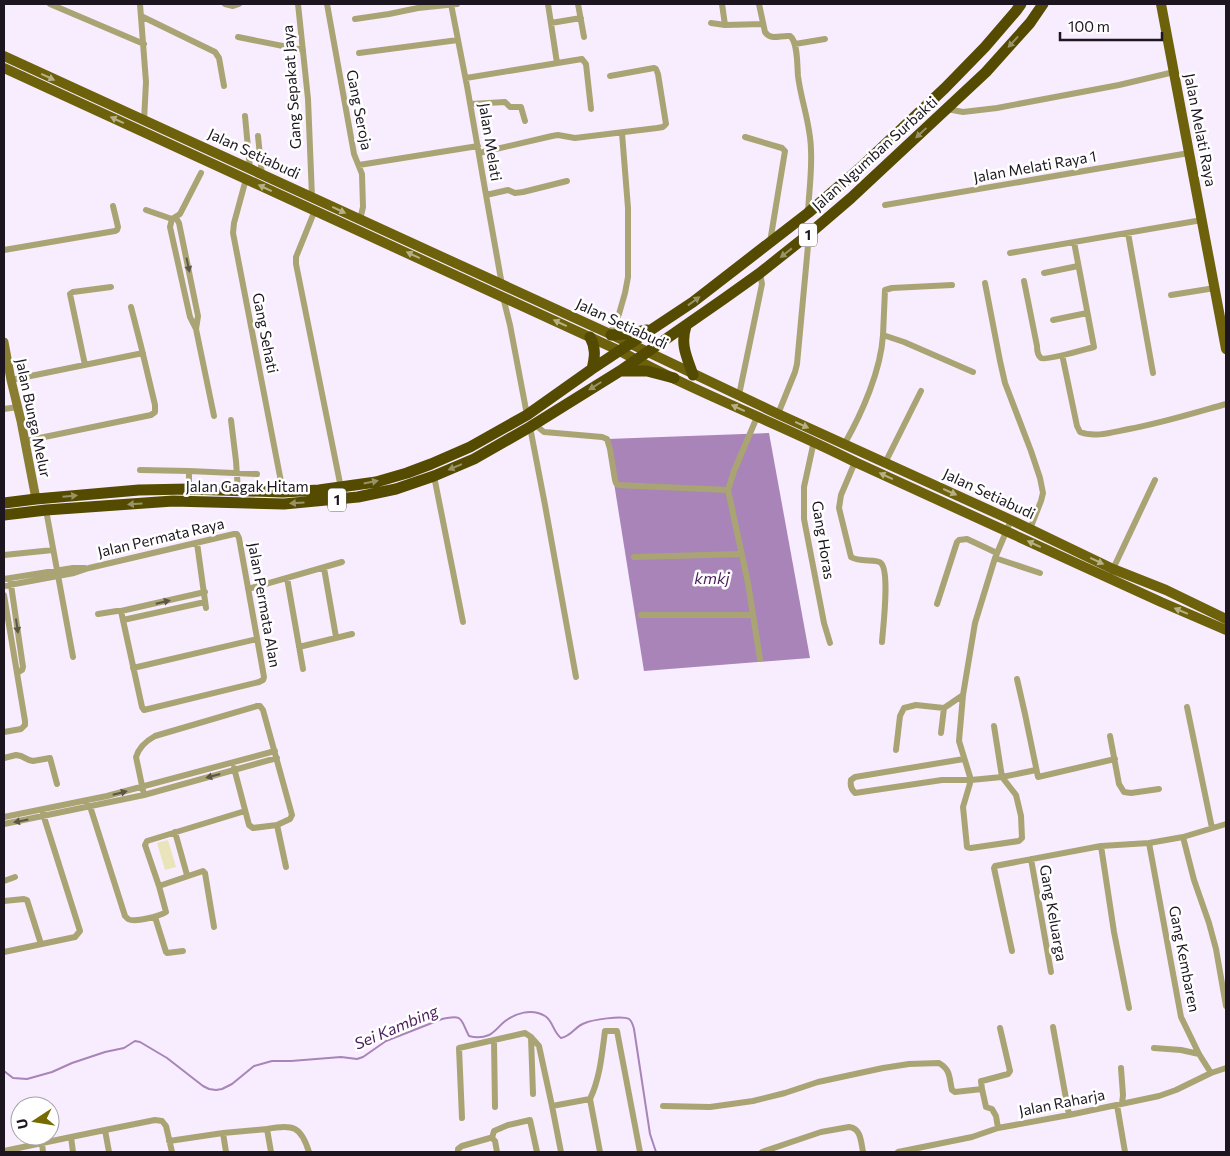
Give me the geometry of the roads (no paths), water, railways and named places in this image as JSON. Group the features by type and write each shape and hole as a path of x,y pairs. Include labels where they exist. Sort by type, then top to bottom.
{"highway":[{"name":"Jalan Ngumban Surbakti","path":"625,348 693,302 808,213 858,170 945,88 985,47 1021,4"},
{"name":"Jalan Ngumban Surbakti","path":"636,360 760,273 851,198 986,72 1030,23 1043,4"},
{"path":"945,88 956,100"},
{"path":"686,326 683,344 693,375"},
{"path":"610,334 626,334 654,328"},
{"path":"590,337 594,352 592,369"},
{"name":"Jalan Gagak Hitam","path":"4,503 139,490 189,489 283,492 341,488 376,482 408,473 470,447 527,415 625,348"},
{"name":"Jalan Gagak Hitam","path":"4,515 46,510 173,501 284,504 358,497 396,489 434,476 474,459 533,425 636,360"},
{"path":"620,371 647,371 674,378"}],"main road":[{"name":"Jalan Melati Raya","path":"1161,4 1226,349"},
{"name":"Jalan Setiabudi","path":"4,56 144,121 205,163"},
{"name":"Jalan Setiabudi","path":"4,68 205,163 248,174 262,175 312,197 360,220 394,241 502,297 590,337 625,348 647,352 1113,569 1166,590 1226,619"},
{"name":"Jalan Setiabudi","path":"248,174 315,210 502,285 610,334 636,360 757,417 814,441 855,462 1226,630"},
{"path":"838,453 845,444"},
{"path":"1161,602 1166,590"}],"street":[{"path":"50,4 144,44"},
{"path":"140,4 146,82 144,121"},
{"path":"225,4 233,6 239,4"},
{"name":"Gang Sepakat Jaya","path":"298,4 308,99 312,197"},
{"name":"Gang Seroja","path":"327,4 354,154 362,174 363,207 360,220"},
{"path":"355,20 418,8 453,4"},
{"name":"Jalan Melati","path":"453,4 502,285"},
{"path":"548,4 557,63"},
{"path":"578,4 584,36"},
{"path":"722,4 725,25"},
{"path":"760,4 765,32 770,37 790,36 795,44 798,78 810,128 812,152 808,213"},
{"path":"142,16 216,52 219,58 224,86"},
{"path":"551,23 581,18"},
{"path":"711,23 725,25 763,24"},
{"path":"238,37 303,50"},
{"path":"795,44 825,39"},
{"path":"359,53 458,40"},
{"path":"466,78 581,59 585,61 591,110"},
{"path":"359,165 478,150 552,136 575,138 657,128 663,127 666,124 656,68 610,76"},
{"path":"947,109 963,112 997,108 1119,85 1174,72"},
{"path":"471,104 505,102 510,107 521,106 525,121"},
{"name":"Gang Sehati","path":"246,116 248,174 234,222 233,233 283,492"},
{"path":"610,334 619,314 628,277 628,208 622,132"},
{"path":"258,136 262,175"},
{"path":"746,137 782,148 785,151 770,243"},
{"name":"Jalan Melati Raya 1","path":"884,205 1189,153"},
{"path":"205,163 180,214 174,218 170,227 190,317 196,329 214,416"},
{"path":"486,195 508,190 515,193 523,192 567,181"},
{"path":"4,250 116,232 118,227 113,206"},
{"path":"146,210 174,218"},
{"path":"315,210 296,257 296,264 341,488"},
{"path":"1010,253 1202,220"},
{"path":"1128,233 1153,373"},
{"path":"778,414 797,364 809,234"},
{"path":"1024,281 1041,358 1062,356 1094,347 1074,242"},
{"path":"1044,273 1078,266"},
{"path":"739,395 762,284 760,273"},
{"path":"985,283 1005,383 1031,451 1043,493 1030,530"},
{"path":"845,444 874,379 883,335 885,290 952,285"},
{"path":"85,364 70,294 111,287"},
{"path":"1171,295 1215,288"},
{"path":"502,297 510,325 527,415"},
{"path":"25,440 151,415 155,412 143,353 130,307"},
{"path":"1053,320 1087,313"},
{"path":"883,335 904,342 973,372"},
{"name":"Jalan Bunga Melur","path":"4,342 8,376 18,407 36,499"},
{"path":"8,376 143,353"},
{"path":"1063,359 1078,430 1082,433 1093,435 1150,425 1226,404"},
{"path":"885,463 921,391"},
{"path":"4,409 18,407"},
{"path":"757,417 728,490 748,583 760,660"},
{"path":"231,420 238,491"},
{"path":"533,425 544,432 607,439 615,480 618,486 728,490"},
{"path":"533,425 576,677"},
{"name":"Gang Horas","path":"814,441 804,487 804,519 824,623 830,643"},
{"path":"855,462 841,495 840,508 851,556 857,560 878,561 882,564 884,570 882,642"},
{"path":"140,470 257,474"},
{"path":"189,471 190,502"},
{"path":"434,476 463,622"},
{"path":"1113,569 1155,480"},
{"path":"46,510 73,657"},
{"path":"994,726 1002,777 1016,795 1021,816 1022,838 1016,842 971,848 967,846 962,807 971,780 959,740 963,695 975,623 996,555 1011,520"},
{"name":"Jalan Permata Raya","path":"4,586 8,581 74,573 234,534 238,535"},
{"name":"Jalan Permata Alan","path":"133,668 142,708 146,710 263,680 265,675 238,535"},
{"path":"937,604 959,540 967,539 996,555 1040,573"},
{"path":"123,620 206,605 197,543"},
{"path":"4,555 53,550"},
{"path":"634,557 741,554"},
{"path":"248,589 342,562"},
{"path":"324,568 336,638"},
{"path":"287,578 303,669"},
{"path":"8,581 23,667 22,670 17,672"},
{"path":"98,614 121,611 205,592"},
{"path":"4,595 25,717 25,725 21,729 4,732"},
{"path":"121,611 133,668 257,639"},
{"path":"641,615 752,615"},
{"path":"299,647 352,634"},
{"path":"1017,679 1037,776 1115,759"},
{"path":"896,750 900,716 904,708 916,705 944,708 963,695"},
{"path":"144,794 136,757 146,742 155,736 260,706 264,710 277,758 292,815 290,819 277,825 252,828 249,825 232,762"},
{"path":"1187,707 1212,828"},
{"path":"941,733 944,708"},
{"path":"1110,736 1119,784 1124,792 1131,793 1159,789"},
{"path":"4,824 44,816 275,751"},
{"path":"4,758 16,755 33,761 50,758 57,784"},
{"path":"4,817 42,809 88,804 144,794 277,758"},
{"path":"964,759 855,777 850,784 855,793 942,780 1002,777 1036,770"},
{"path":"88,804 126,918 130,920 139,920 166,912 145,843 147,841 245,811"},
{"path":"4,952 75,936 80,931 42,809"},
{"path":"1012,951 994,868 997,866 1101,846 1149,843 1183,837 1226,824"},
{"path":"277,825 286,867"},
{"path":"175,832 188,875"},
{"path":"1183,837 1194,880 1216,949 1226,1006"},
{"name":"Gang Kembaren","path":"1149,843 1181,1017 1199,1054 1211,1073"},
{"path":"1101,846 1114,932 1129,1008"},
{"name":"Gang Keluarga","path":"1031,859 1051,972"},
{"path":"159,886 203,871 205,873 214,927"},
{"path":"4,881 15,877"},
{"path":"4,901 27,900 41,944"},
{"path":"155,916 166,952 183,951"},
{"path":"1053,1027 1069,1115"},
{"path":"998,1128 996,1116 992,1109 986,1107 981,1081 1008,1074 1010,1071 1000,1028"},
{"path":"600,1152 590,1099 601,1064 604,1031 616,1031 640,1152"},
{"path":"462,1118 459,1048 525,1032 539,1046 561,1152"},
{"path":"531,1037 533,1094"},
{"path":"494,1041 495,1106"},
{"path":"1154,1048 1181,1050 1199,1054"},
{"path":"663,1106 710,1107 752,1101 848,1075 909,1064 942,1064 948,1070 952,1089 955,1092 982,1089"},
{"path":"1121,1068 1123,1095 1119,1104 1125,1152"},
{"name":"Jalan Raharja","path":"898,1152 972,1137 998,1128 1159,1096 1226,1068"},
{"path":"552,1106 590,1099"},
{"path":"60,1139 159,1120 166,1126 172,1152"},
{"path":"492,1138 494,1130 530,1120 537,1152"},
{"path":"169,1141 285,1127 297,1130 302,1134 309,1152"},
{"path":"762,1152 821,1132 854,1127 858,1131 863,1152"},
{"path":"267,1129 271,1152"},
{"path":"105,1130 109,1152"},
{"path":"223,1133 226,1152"},
{"path":"71,1137 74,1152"},
{"path":"458,1152 458,1149 462,1146 492,1138"},
{"path":"492,1138 495,1141 498,1152"},
{"path":"4,1151 28,1146"}],"water":[{"name":"kmkj","path":"769,433 810,658 644,671 607,439"}],"waterway":[{"name":"Sei Kambing","path":"4,1071 13,1078 27,1079 52,1072 105,1052 124,1048 135,1041 167,1058 203,1086 216,1090 232,1084 254,1066 272,1061 341,1057 357,1059 386,1041 442,1019 458,1018 469,1036 479,1037 491,1034 513,1016 535,1012 548,1018 561,1038 582,1024 607,1018 625,1018 631,1021 634,1029 650,1134 656,1152"}]}
